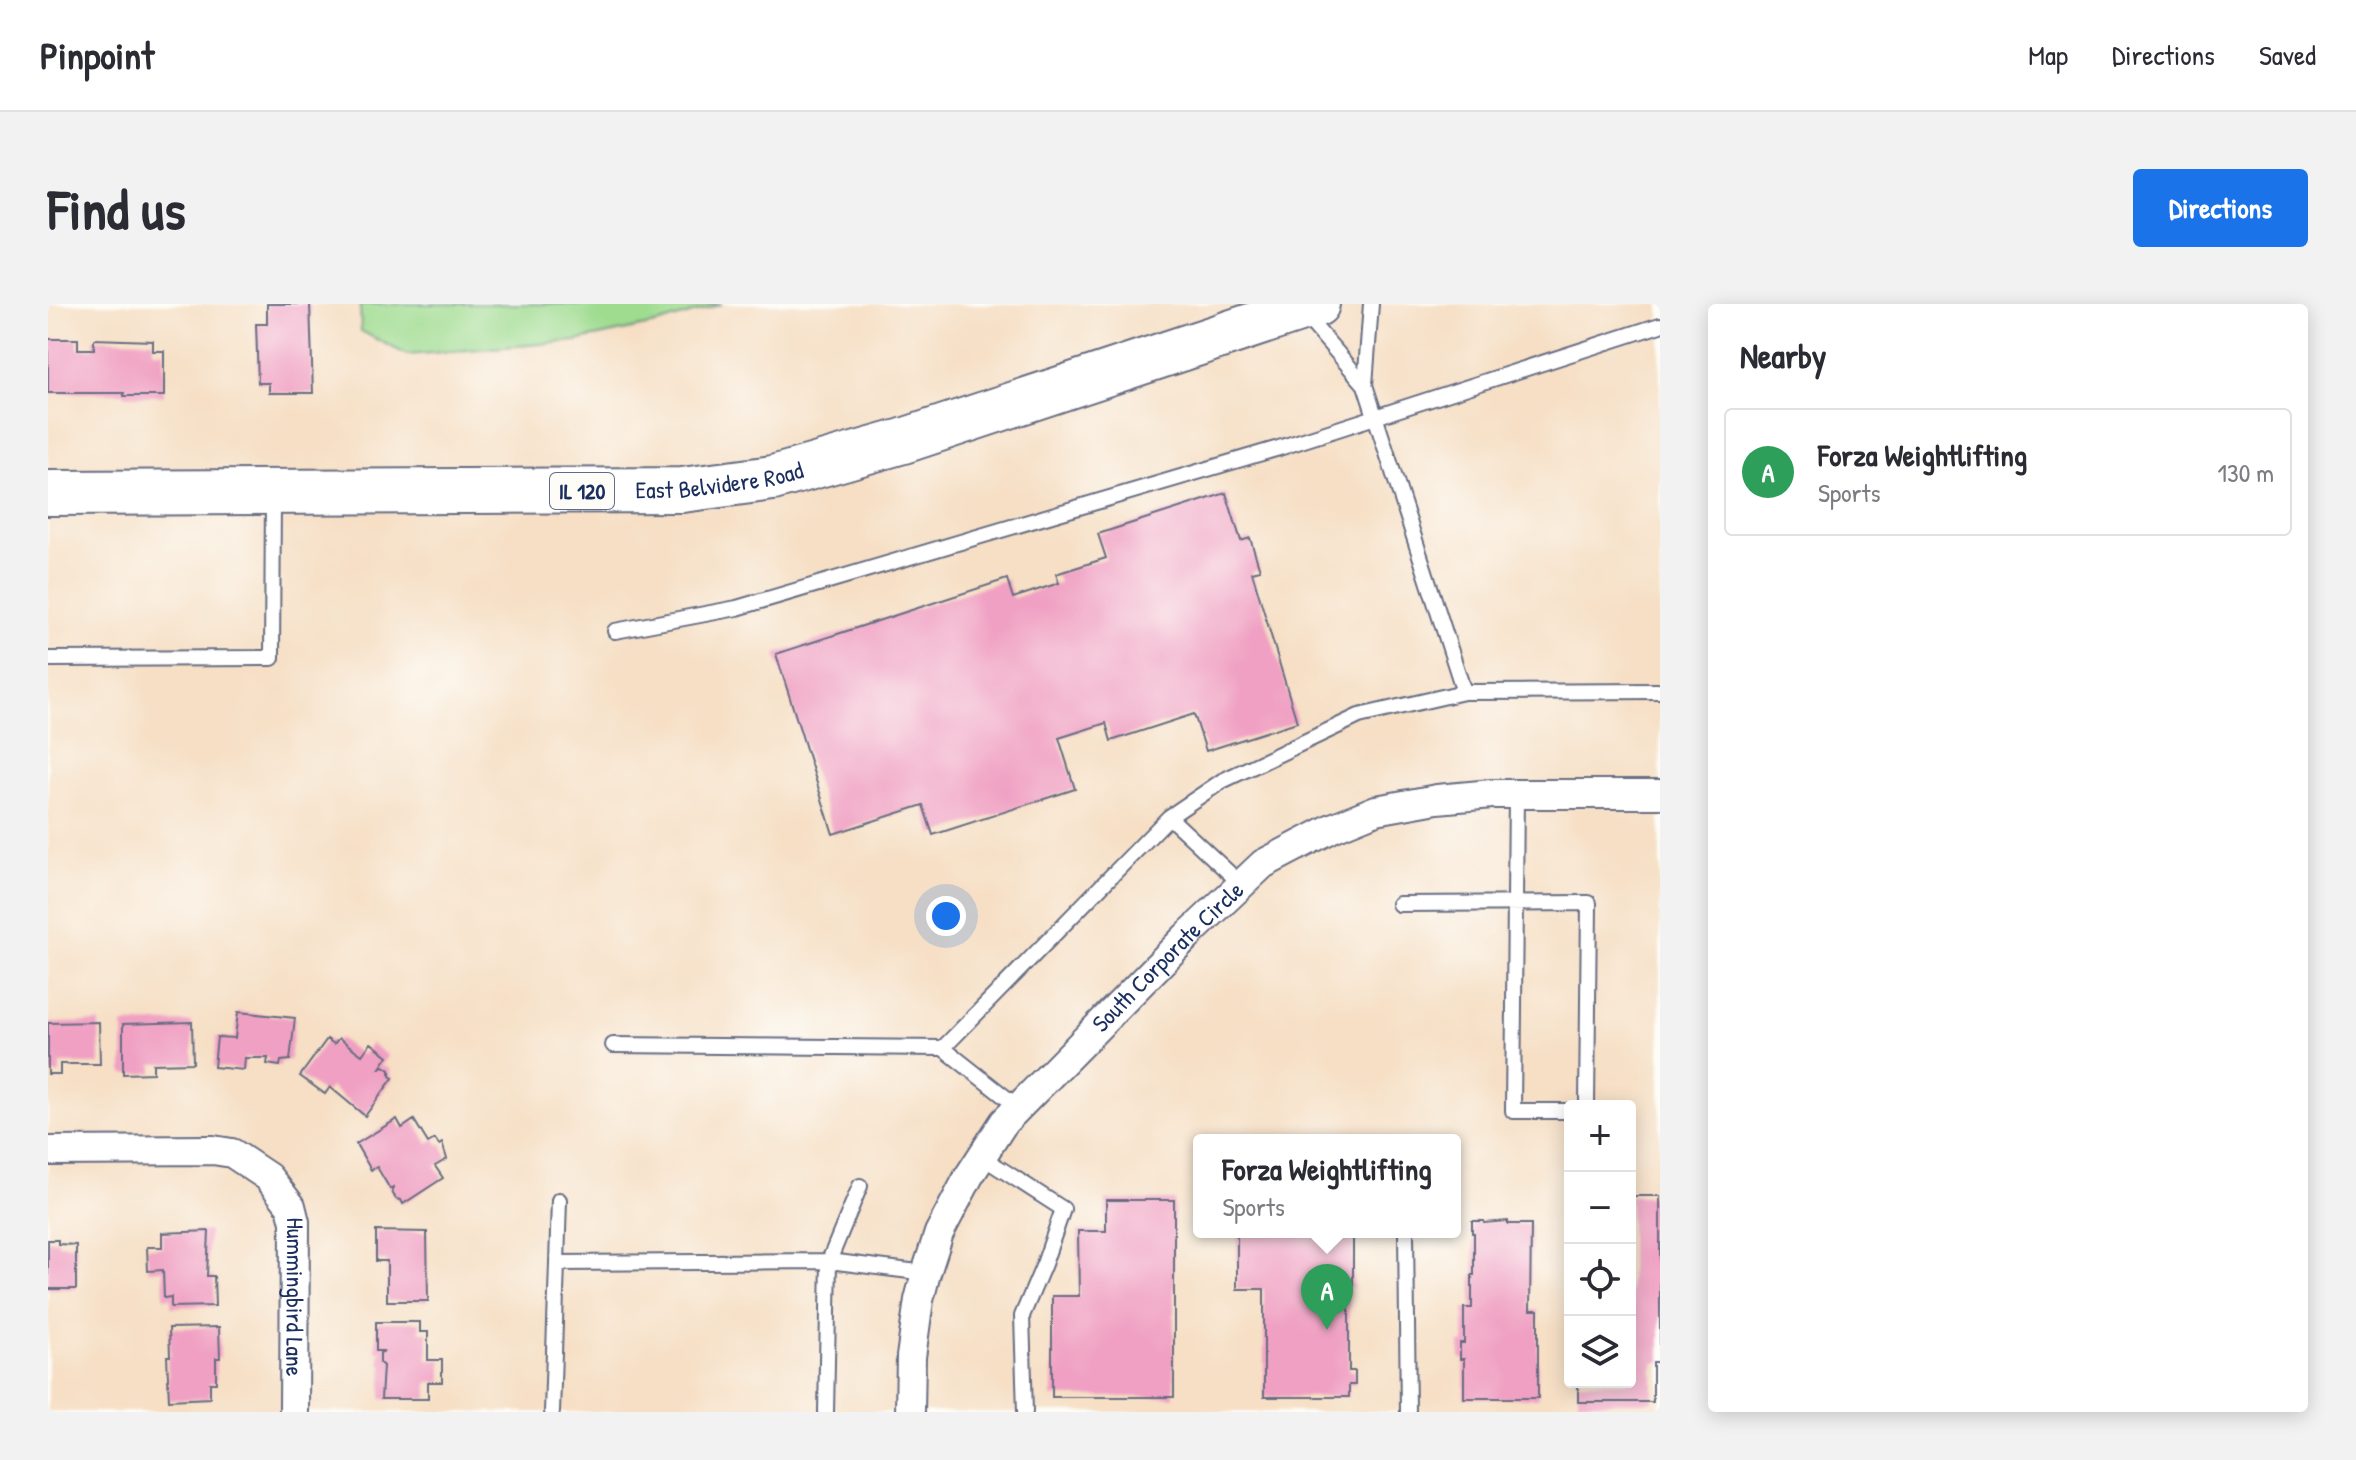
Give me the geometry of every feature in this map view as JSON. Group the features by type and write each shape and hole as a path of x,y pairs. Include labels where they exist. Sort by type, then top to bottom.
{"main road":[{"name":"East Belvidere Road","path":"48,493 682,490 773,478 903,441 1308,307"}],"street":[{"name":"South Corporate Circle","path":"910,1412 911,1357 919,1300 939,1233 969,1176 1004,1122 1187,936 1263,864 1332,828 1376,810 1437,799 1516,794 1660,794"},
{"name":"Hummingbird Lane","path":"48,1151 213,1150 232,1153 268,1177 291,1206 295,1222 294,1412"}],"lane":[{"path":"1365,385 1371,304"},
{"path":"1308,307 1365,385 1464,692"},
{"path":"615,631 737,608 1279,448 1660,325"},
{"path":"48,659 272,658 273,493"},
{"path":"943,1048 1169,817 1222,781 1359,716 1464,692 1660,691"},
{"path":"1516,794 1513,1111 1564,1111"},
{"path":"1169,817 1241,884"},
{"path":"1399,904 1589,903 1587,1100"},
{"path":"613,1045 943,1048 1019,1108"},
{"path":"982,1157 1063,1209 1022,1316 1025,1412"},
{"path":"826,1412 829,1261 860,1186"},
{"path":"552,1412 559,1200"},
{"path":"1406,1238 1408,1412"},
{"path":"557,1263 829,1261 926,1273"}],"green space":[{"path":"360,304 722,304 660,323 576,341 407,355 361,331"}],"building":[{"path":"267,304 310,304 313,393 269,393 269,383 258,383 256,324 267,324"},
{"path":"48,339 78,339 78,349 94,349 94,339 153,341 153,351 164,351 164,396 48,393"},
{"path":"1226,493 1241,541 1250,538 1260,570 1252,572 1297,722 1206,751 1194,714 1111,741 1106,723 1059,738 1075,789 933,835 923,805 833,834 776,654 1007,579 1013,598 1059,583 1056,574 1106,558 1098,534"},
{"path":"238,1012 295,1018 290,1060 281,1061 280,1066 267,1064 268,1058 245,1058 244,1070 214,1067 217,1037 235,1038"},
{"path":"99,1022 100,1064 60,1064 60,1074 48,1074 48,1023"},
{"path":"192,1022 193,1063 153,1064 153,1073 123,1074 123,1024"},
{"path":"339,1038 362,1055 371,1043 388,1056 380,1068 384,1066 390,1070 393,1078 365,1116 330,1087 325,1094 300,1076 327,1039 334,1044"},
{"path":"397,1119 402,1128 414,1120 428,1143 435,1139 439,1145 442,1143 447,1159 435,1166 443,1178 403,1204 396,1199 393,1187 390,1189 377,1167 371,1170 356,1144"},
{"path":"1636,1196 1660,1196 1660,1362 1653,1362 1653,1402 1578,1402 1578,1388 1636,1388"},
{"path":"1106,1200 1174,1200 1174,1397 1052,1397 1052,1296 1079,1296 1078,1231 1106,1231"},
{"path":"1472,1221 1531,1224 1530,1310 1538,1310 1538,1398 1464,1398 1464,1359 1460,1359 1460,1343 1464,1343 1464,1308 1472,1308"},
{"path":"209,1231 207,1276 214,1276 215,1306 171,1307 171,1297 164,1298 163,1270 148,1271 147,1247 162,1247 162,1233"},
{"path":"376,1231 427,1232 428,1301 387,1301 387,1261 376,1261"},
{"path":"1237,1238 1353,1238 1353,1288 1349,1288 1349,1371 1355,1371 1355,1385 1349,1385 1349,1397 1264,1397 1264,1289 1237,1289"},
{"path":"48,1240 76,1245 76,1289 48,1289"},
{"path":"376,1322 420,1322 420,1332 428,1332 428,1360 442,1360 442,1382 428,1382 428,1399 381,1399 383,1366 380,1353 384,1351 376,1351"},
{"path":"219,1327 220,1358 216,1358 216,1383 210,1383 210,1398 169,1400 169,1328"}],"place":[{"name":"Forza Weightlifting","path":"1327,1330"}]}
